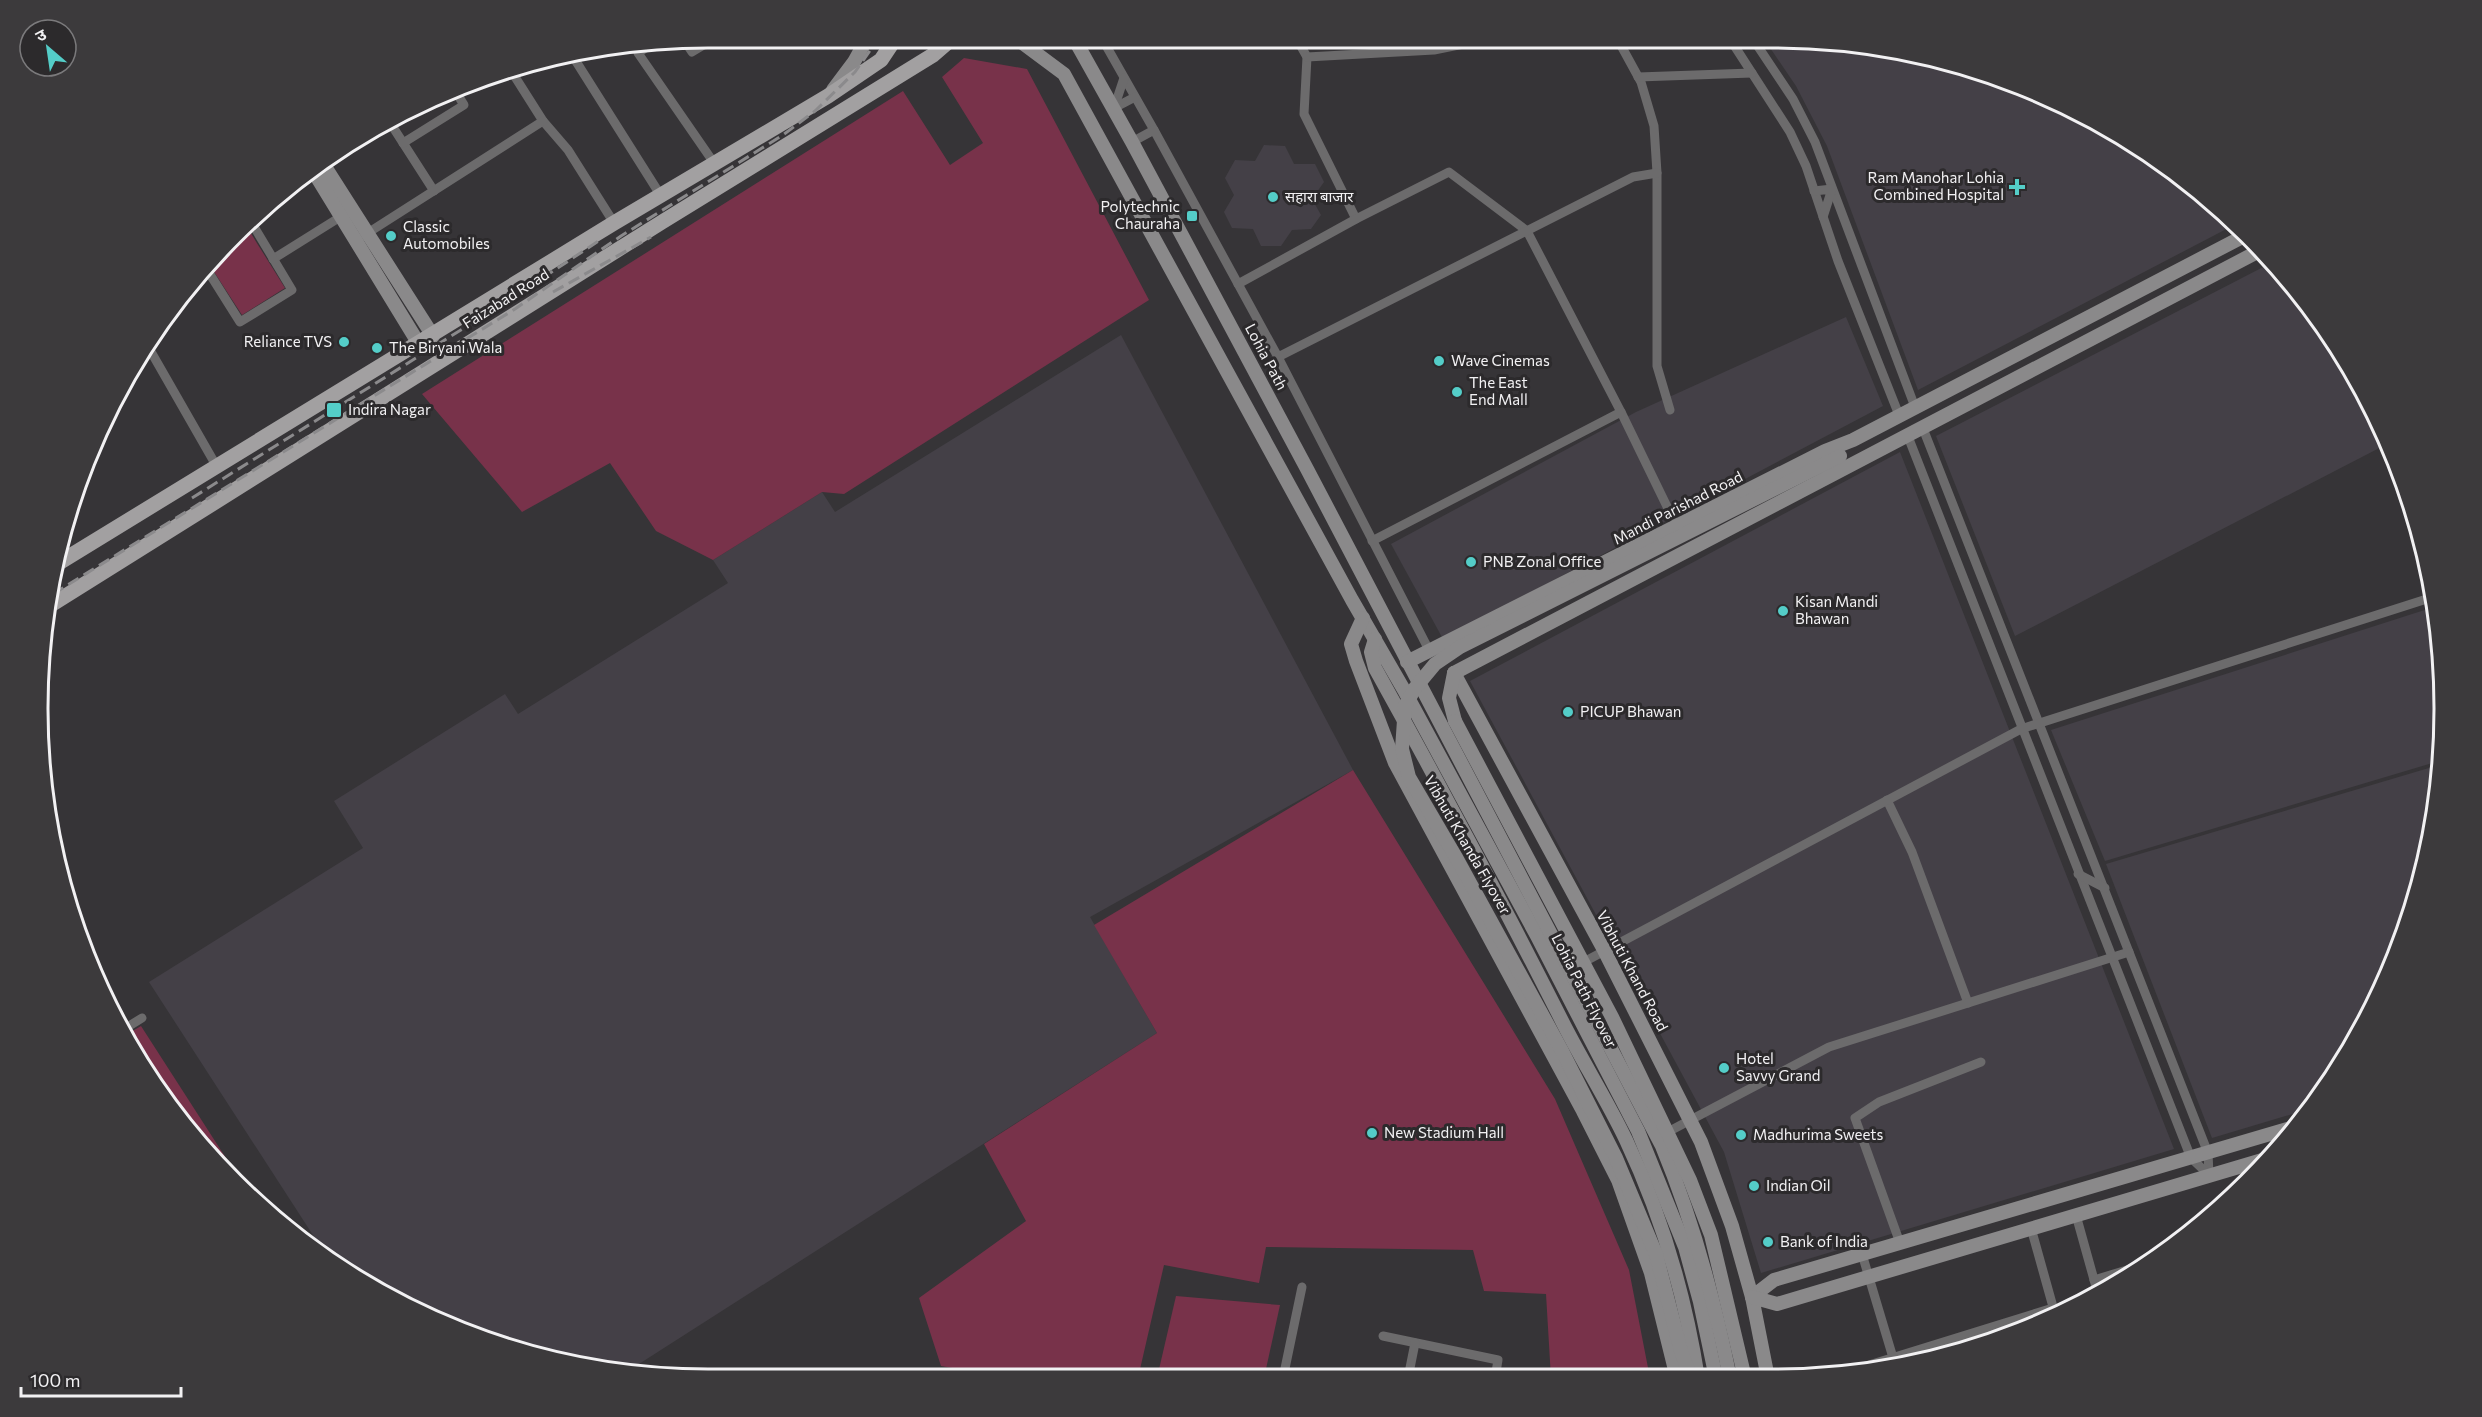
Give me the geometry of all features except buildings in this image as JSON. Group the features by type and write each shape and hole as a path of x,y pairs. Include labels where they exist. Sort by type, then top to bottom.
{"main road":[{"path":"828,96 854,62 861,48"},
{"name":"Faizabad Road","path":"66,558 614,223 828,96 881,60 890,48"},
{"name":"Faizabad Road","path":"58,601 941,48"},
{"name":"Lohia Path Flyover","path":"1038,48 1064,74 1537,936 1638,1131 1685,1247 1700,1302 1714,1369"},
{"name":"Lohia Path","path":"1079,48 1114,108 1307,469 1423,691"},
{"path":"326,170 347,213 426,340"},
{"path":"318,176 347,213"},
{"name":"Mandi Parishad Road","path":"1407,662 1853,440 2239,239"},
{"path":"1454,673 2253,254"},
{"name":"Vibhuti Khanda Flyover","path":"1688,1369 1656,1254 1616,1158 1549,1028 1409,777 1402,749 1405,706 1415,688 1435,664 1460,647 1840,456 1853,440"},
{"path":"1363,618 1352,644 1356,661 1387,742 1431,832 1583,1111 1617,1180 1651,1273 1675,1369"},
{"path":"1486,621 1500,649"},
{"name":"Lohia Path Flyover","path":"1375,639 1371,652 1375,668 1625,1138 1668,1244 1690,1328 1697,1369"},
{"name":"Lohia Path Flyover","path":"1454,673 1449,698 1455,721 1612,1017 1690,1180 1711,1235 1743,1369"},
{"name":"Vibhuti Khand Road","path":"1454,673 1604,950 1690,1119 1729,1216 1752,1297 1766,1369"},
{"name":"Lohia Path Flyover","path":"1423,691 1658,1137 1681,1191 1715,1303 1728,1369"},
{"path":"1752,1297 1774,1280 2281,1131"},
{"path":"1752,1297 1778,1304 2253,1162"},
{"path":"1681,1191 1714,1179"}],"street":[{"path":"1108,48 1278,357 1430,652"},
{"path":"1302,48 1307,57 1304,114 1356,219"},
{"path":"1307,57 1403,48"},
{"path":"1622,48 1638,76 1654,126 1657,173 1657,366 1670,410"},
{"path":"1736,48 1790,132 1806,166 1838,261 1899,415"},
{"path":"1759,48 1793,99 1815,142 1915,407"},
{"path":"640,52 638,53 714,163"},
{"path":"576,62 661,196"},
{"path":"1638,76 1752,73"},
{"path":"515,77 543,121 568,150 614,223"},
{"path":"1114,108 1124,78"},
{"path":"403,143 464,105 459,97"},
{"path":"1114,108 1135,97"},
{"path":"362,237 543,121"},
{"path":"393,128 434,191"},
{"path":"1132,142 1154,130"},
{"path":"1238,284 1356,219 1449,172 1527,231 1621,412 1677,527"},
{"path":"1278,357 1633,177 1657,173"},
{"path":"1814,191 1832,189"},
{"path":"1823,217 1832,189"},
{"path":"273,259 347,213"},
{"path":"210,275 240,322 292,290 255,228"},
{"path":"152,353 217,467"},
{"path":"1372,541 1621,412"},
{"path":"1922,426 2208,1153 2209,1175"},
{"path":"1907,434 2191,1158 2209,1175"},
{"path":"1570,969 2021,729 2424,600"},
{"path":"1887,800 1912,852 1968,1003"},
{"path":"2078,874 2105,888"},
{"path":"1658,1137 1829,1047 2129,952"},
{"path":"129,1025 142,1018"},
{"path":"1900,1243 1856,1118 1879,1102 1981,1062"},
{"path":"2076,1215 2096,1285"},
{"path":"2031,1228 2053,1307"},
{"path":"1862,1254 1893,1357"},
{"path":"2094,1280 2116,1273"},
{"path":"1285,1369 1302,1287"},
{"path":"1925,1351 2018,1322"},
{"path":"1383,1336 1498,1360 1496,1369"},
{"path":"1410,1369 1415,1343"}],"shaded area":[{"name":"Ram Manohar Lohia Combined Hospital","path":"1770,48 1817,49 1860,54 1902,61 1986,83 2026,98 2104,136 2176,184 2227,229 1918,390 1827,146 1796,86"},
{"path":"964,58 1027,69 1149,300 844,494 822,492 713,560 656,531 610,463 522,512 422,394 903,91 950,165 983,143 942,77"},
{"name":"सहारा बाजार","path":"1264,145 1285,146 1294,164 1315,164 1324,182 1312,199 1321,215 1311,229 1292,230 1281,246 1261,246 1253,229 1232,228 1224,212 1234,195 1225,178 1235,160 1255,161"},
{"path":"250,233 285,288 242,315 214,271"},
{"path":"2264,267 2298,306 2323,342 2346,378 2380,448 2015,636 1936,436"},
{"path":"1846,317 1883,406 1443,639 1391,544 1636,412"},
{"path":"1121,335 1353,770 1090,917 1157,1033 638,1365 580,1356 496,1334 456,1319 378,1281 316,1240 149,982 363,848 334,801 505,694 518,714 728,583 713,560 822,492 835,512"},
{"path":"1900,452 2174,1149 1761,1273 1724,1152 1470,681"},
{"path":"2426,610 2433,665 2432,763 2105,861 2051,730"},
{"path":"2431,767 2421,837 2399,921 2384,961 2346,1039 2297,1113 2212,1138 2106,864"},
{"path":"1353,770 1555,1099 1629,1270 1648,1369 1550,1369 1546,1294 1484,1291 1473,1250 1266,1247 1259,1283 1164,1265 1140,1369 958,1369 941,1366 919,1298 1026,1221 984,1144 1157,1033 1094,925"},
{"path":"141,1026 229,1163 184,1111 132,1031"},
{"path":"1176,1296 1280,1305 1266,1369 1159,1369"}],"railway":[{"path":"59,590 515,309 621,236 783,135 815,111 855,72 872,48"},
{"path":"553,292 651,237"},
{"path":"192,498 520,293 600,240"}],"place":[{"name":"Ram Manohar Lohia Combined Hospital","path":"2017,187"},
{"name":"सहारा बाजार","path":"1273,197"},
{"name":"Polytechnic Chauraha","path":"1192,216"},
{"name":"Classic Automobiles","path":"391,236"},
{"name":"Reliance TVS","path":"344,342"},
{"name":"The Biryani Wala","path":"377,348"},
{"name":"Wave Cinemas","path":"1439,361"},
{"name":"The East End Mall","path":"1457,392"},
{"name":"Indira Nagar","path":"334,410"},
{"name":"PNB Zonal Office","path":"1471,562"},
{"name":"Kisan Mandi Bhawan","path":"1783,611"},
{"name":"PICUP Bhawan","path":"1568,712"},
{"name":"Hotel Savvy Grand","path":"1724,1068"},
{"name":"New Stadium Hall","path":"1372,1133"},
{"name":"Madhurima Sweets","path":"1741,1135"},
{"name":"Indian Oil","path":"1754,1186"},
{"name":"Bank of India","path":"1768,1242"}]}
